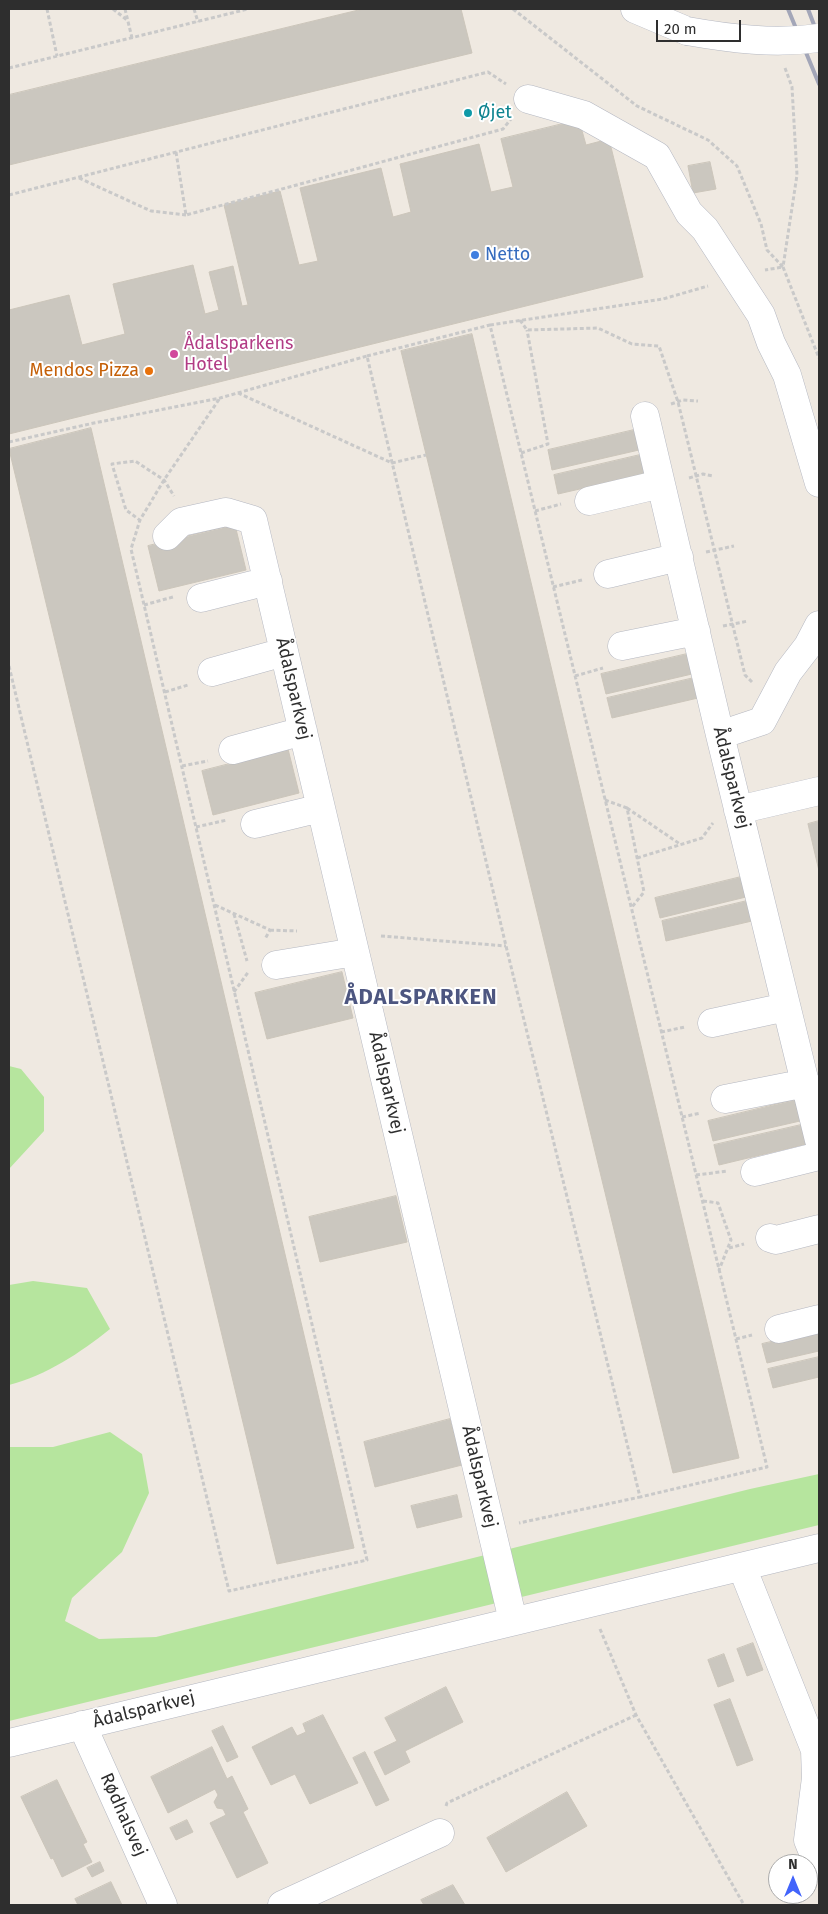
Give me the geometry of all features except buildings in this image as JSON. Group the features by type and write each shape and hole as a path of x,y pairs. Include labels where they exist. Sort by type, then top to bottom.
{"street":[{"path":"635,9 687,31 736,40 790,42 819,38"},
{"path":"528,99 584,115 657,156 689,213 705,230 761,315 771,343 787,375 819,482"},
{"name":"Ådalsparkvej","path":"645,416 720,735 819,1140"},
{"path":"589,501 661,484"},
{"name":"Ådalsparkvej","path":"177,528 226,512 253,520 513,1621"},
{"path":"608,574 678,557"},
{"path":"201,598 268,581"},
{"path":"720,735 762,721 788,672 808,646 819,625"},
{"path":"622,646 696,631"},
{"path":"212,672 284,652"},
{"path":"233,750 303,731"},
{"path":"739,814 819,791"},
{"path":"255,824 321,808"},
{"path":"264,958 353,942"},
{"path":"712,1023 786,1007"},
{"path":"725,1100 806,1083"},
{"path":"756,1172 819,1156"},
{"path":"770,1238 776,1240 819,1229"},
{"path":"779,1329 819,1319"},
{"name":"Ådalsparkvej","path":"9,1743 819,1548"},
{"path":"742,1567 814,1750 816,1778 808,1840 819,1867"},
{"name":"Rødhalsvej","path":"82,1725 163,1905"},
{"path":"282,1905 440,1833"}],"path":[{"path":"47,9 57,56"},
{"path":"113,9 127,20"},
{"path":"125,9 132,38"},
{"path":"194,9 198,22"},
{"path":"9,68 248,9"},
{"path":"782,60 792,87 797,175 783,267 819,358"},
{"path":"9,195 78,177 488,72 528,99 503,128 186,215 151,211 78,177"},
{"path":"176,152 186,215"},
{"path":"9,442 220,398 367,356 490,325 663,299 738,278"},
{"path":"490,325 767,1467 491,1529"},
{"path":"521,453 548,444 527,330"},
{"path":"367,356 506,946 640,1496"},
{"path":"238,393 392,463 426,455"},
{"path":"9,666 229,1591 367,1560 131,549 140,520 164,480 220,398"},
{"path":"135,461 164,480 177,528 140,520 126,510 112,464 135,461"},
{"path":"605,800 627,808 680,844"},
{"path":"627,808 644,892 631,907"},
{"path":"637,858 702,838 712,824 739,814"},
{"path":"214,905 270,930 306,931"},
{"path":"234,914 249,971"},
{"path":"234,992 249,971 264,958 270,930"},
{"path":"353,942 506,946"},
{"path":"249,971 264,958"},
{"path":"702,1201 718,1203 731,1240 719,1270"},
{"path":"589,1603 636,1714 744,1905"},
{"path":"440,1833 447,1803 636,1714"}],"green space":[{"path":"9,1066 21,1069 44,1097 44,1131 9,1169"},
{"path":"33,1281 87,1288 110,1329 50,1369 9,1385 9,1285"},
{"path":"110,1432 142,1454 149,1493 122,1552 72,1598 65,1621 99,1639 156,1637 750,1489 819,1474 819,1525 9,1721 9,1447 53,1447"}],"railway":[{"path":"788,9 819,84"},
{"path":"808,9 819,38"}],"place":[{"name":"Øjet","path":"468,113"},
{"name":"Netto","path":"475,255"},
{"name":"Ådalsparkens Hotel","path":"174,354"},
{"name":"Mendos Pizza","path":"149,371"}],"district":[{"name":"ÅDALSPARKEN","path":"421,998"}]}
